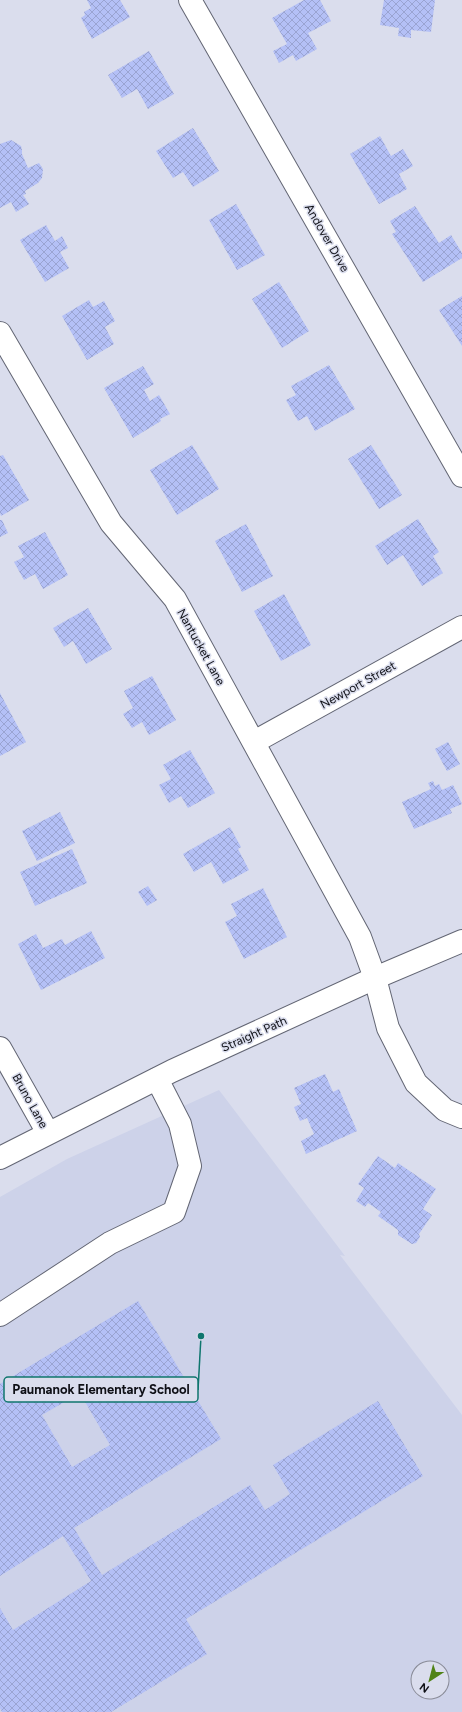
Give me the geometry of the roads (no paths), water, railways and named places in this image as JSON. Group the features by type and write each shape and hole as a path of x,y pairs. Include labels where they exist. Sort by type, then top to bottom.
{"street":[{"name":"Andover Drive","path":"190,0 462,476"},
{"name":"Nantucket Lane","path":"0,333 111,523 175,599 360,937 375,978 388,1028 416,1083 445,1110 462,1117"},
{"name":"Newport Street","path":"254,742 462,627"},
{"name":"Straight Path","path":"0,1158 157,1078 375,978 462,941"},
{"name":"Bruno Lane","path":"0,1048 48,1133"},
{"path":"0,1315 110,1243 174,1212 190,1166 180,1124 157,1078"}],"place":[{"name":"Paumanok Elementary School","path":"201,1336"}]}
